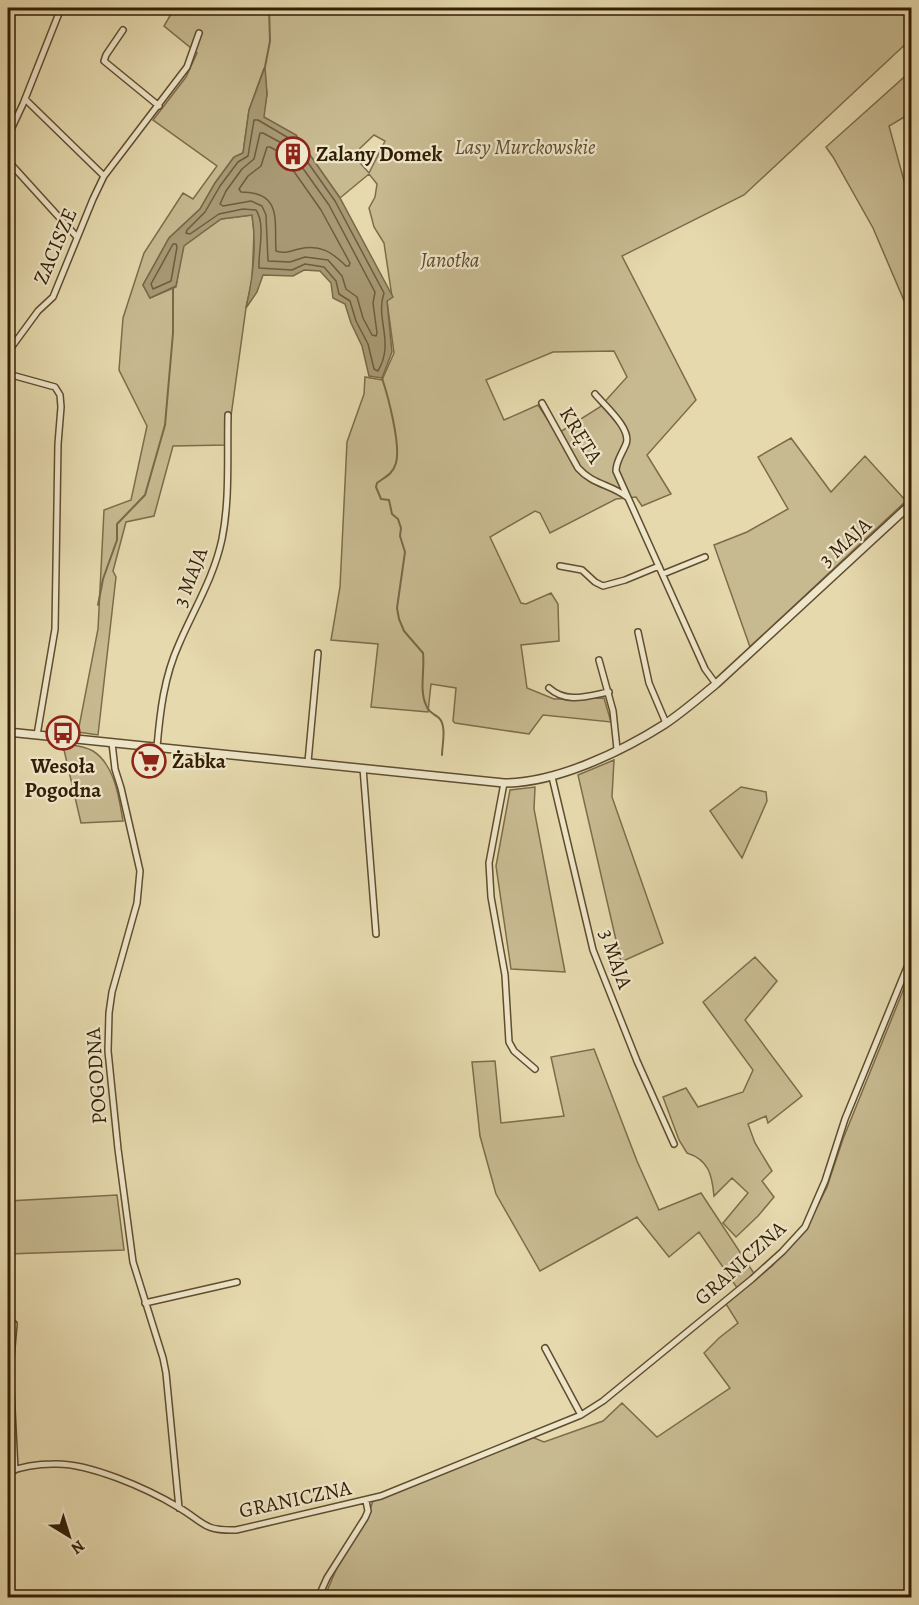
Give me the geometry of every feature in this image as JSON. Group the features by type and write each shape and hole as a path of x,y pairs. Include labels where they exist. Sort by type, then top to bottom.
{"street":[{"path":"8,136 61,8"},
{"path":"123,30 104,61 159,106"},
{"name":"ZACISZE","path":"8,352 38,311 53,297 104,176 187,67 199,33"},
{"path":"25,99 104,176"},
{"path":"8,162 77,237"},
{"path":"8,374 55,387 61,401 58,444 55,629 37,735"},
{"name":"KRĘTA","path":"595,394 626,433 627,443 616,466 627,497 705,669 716,684"},
{"name":"KRĘTA","path":"542,403 578,468 585,476 627,497"},
{"name":"3 MAJA","path":"157,747 163,693 178,646 209,584 222,539 226,504 228,415"},
{"name":"3 MAJA","path":"8,732 504,783 528,782 552,777 617,749 666,723 716,684 912,503"},
{"path":"663,574 705,556"},
{"path":"560,566 582,570 603,586 659,566"},
{"path":"638,633 649,683 666,723"},
{"path":"308,762 318,653"},
{"path":"599,660 613,711 617,749"},
{"path":"549,688 565,698 609,692"},
{"name":"POGODNA","path":"112,743 115,769 140,872 137,903 112,992 108,1051 129,1237 138,1283 166,1373 180,1508"},
{"path":"363,768 376,934"},
{"name":"3 MAJA","path":"552,777 593,950 645,1082 674,1144"},
{"path":"504,783 489,863 491,897 505,975 509,1042 514,1051 535,1069"},
{"name":"GRANICZNA","path":"8,1472 54,1463 92,1469 138,1487 180,1508 200,1524 222,1530 236,1530 366,1501 581,1415 603,1401 752,1279 782,1252 804,1227 825,1181 845,1119 912,955"},
{"path":"146,1303 237,1282"},
{"path":"14,1324 10,1369 15,1470"},
{"path":"545,1348 581,1415"},
{"path":"318,1598 327,1578 365,1518 368,1511 366,1501"}],"green space":[{"path":"157,8 911,8 911,39 744,195 622,256 696,400 647,455 671,494 642,506 636,497 616,499 550,533 540,513 535,511 490,537 521,603 526,604 551,593 558,604 559,641 521,645 527,688 554,699 604,698 611,722 543,715 529,734 455,723 453,721 456,688 431,684 428,712 371,707 378,644 331,640 340,587 347,442 364,394 365,377 382,380 394,353 387,301 392,297 384,243 374,227 369,208 375,197 377,184 369,174 340,198 296,135 263,117 267,94 264,68 249,110 243,153 234,157 200,209 169,238 143,285 150,298 176,287 183,246 221,219 252,215 254,233 252,280 227,445 173,446 154,516 126,522 113,571 116,577 98,735 78,732 98,629 104,510 131,500 147,426 119,370 123,318 144,253 183,193 193,199 217,166 153,120 186,77 197,53 164,26 171,14","holes":["374,135 385,141 369,173 353,155","614,351 627,377 600,407 557,434 538,405 504,420 486,380 553,352"]},
{"path":"911,71 911,113 889,126 911,206 911,317 873,228 826,147"},
{"path":"791,438 831,492 865,456 906,501 750,647 714,545 747,532 788,509 758,457"},
{"path":"65,744 90,749 100,757 115,783 123,821 81,823 64,750"},
{"path":"614,760 612,797 663,943 621,962 578,775"},
{"path":"535,787 534,809 565,972 511,969 496,866 510,790"},
{"path":"741,787 766,792 767,801 742,858 710,811"},
{"path":"755,957 777,981 745,1020 802,1096 768,1123 766,1116 748,1124 755,1143 772,1171 762,1181 774,1197 736,1237 723,1223 748,1193 732,1178 714,1196 708,1169 700,1160 687,1153 679,1140 663,1097 686,1088 698,1107 743,1092 753,1070 703,1002"},
{"path":"911,971 911,1597 324,1598 342,1556 367,1518 373,1501 532,1437 544,1442 603,1421 622,1403 657,1437 730,1388 704,1353 738,1323 726,1304 740,1292 699,1232 669,1257 637,1217 540,1271 496,1194 480,1136 472,1062 495,1061 501,1123 564,1116 551,1057 594,1049 637,1161 659,1210 701,1193 757,1278 772,1266 808,1225 827,1187 843,1139"},
{"path":"117,1195 124,1250 8,1254 8,1201"}],"water":[{"path":"265,67 267,94 264,117 296,135 340,198 393,297 387,301 392,352 382,378 369,376 362,346 345,304 333,298 331,283 320,271 304,270 293,276 263,275 257,292 246,308 254,262 252,215 221,219 184,246 176,286 150,298 143,285 169,238 200,209 234,157 243,153 249,110"}],"waterway":[{"path":"265,67 270,41 269,8"},
{"path":"98,605 103,579 117,540 117,524 145,495 165,425 173,333 173,288"},
{"path":"382,378 393,420 397,455 393,470 377,483 376,487 381,499 389,500 392,514 398,519 401,528 400,536 405,552 397,608 404,631 423,653 424,699 428,709 439,718 443,726 442,755"}],"place":[{"name":"Zalany Domek","path":"293,154"},
{"name":"Wesoła Pogodna","path":"63,733"},
{"name":"Żabka","path":"149,761"}],"park label":[{"name":"Lasy Murckowskie","path":"525,147"},
{"name":"Janotka","path":"450,260"}]}
